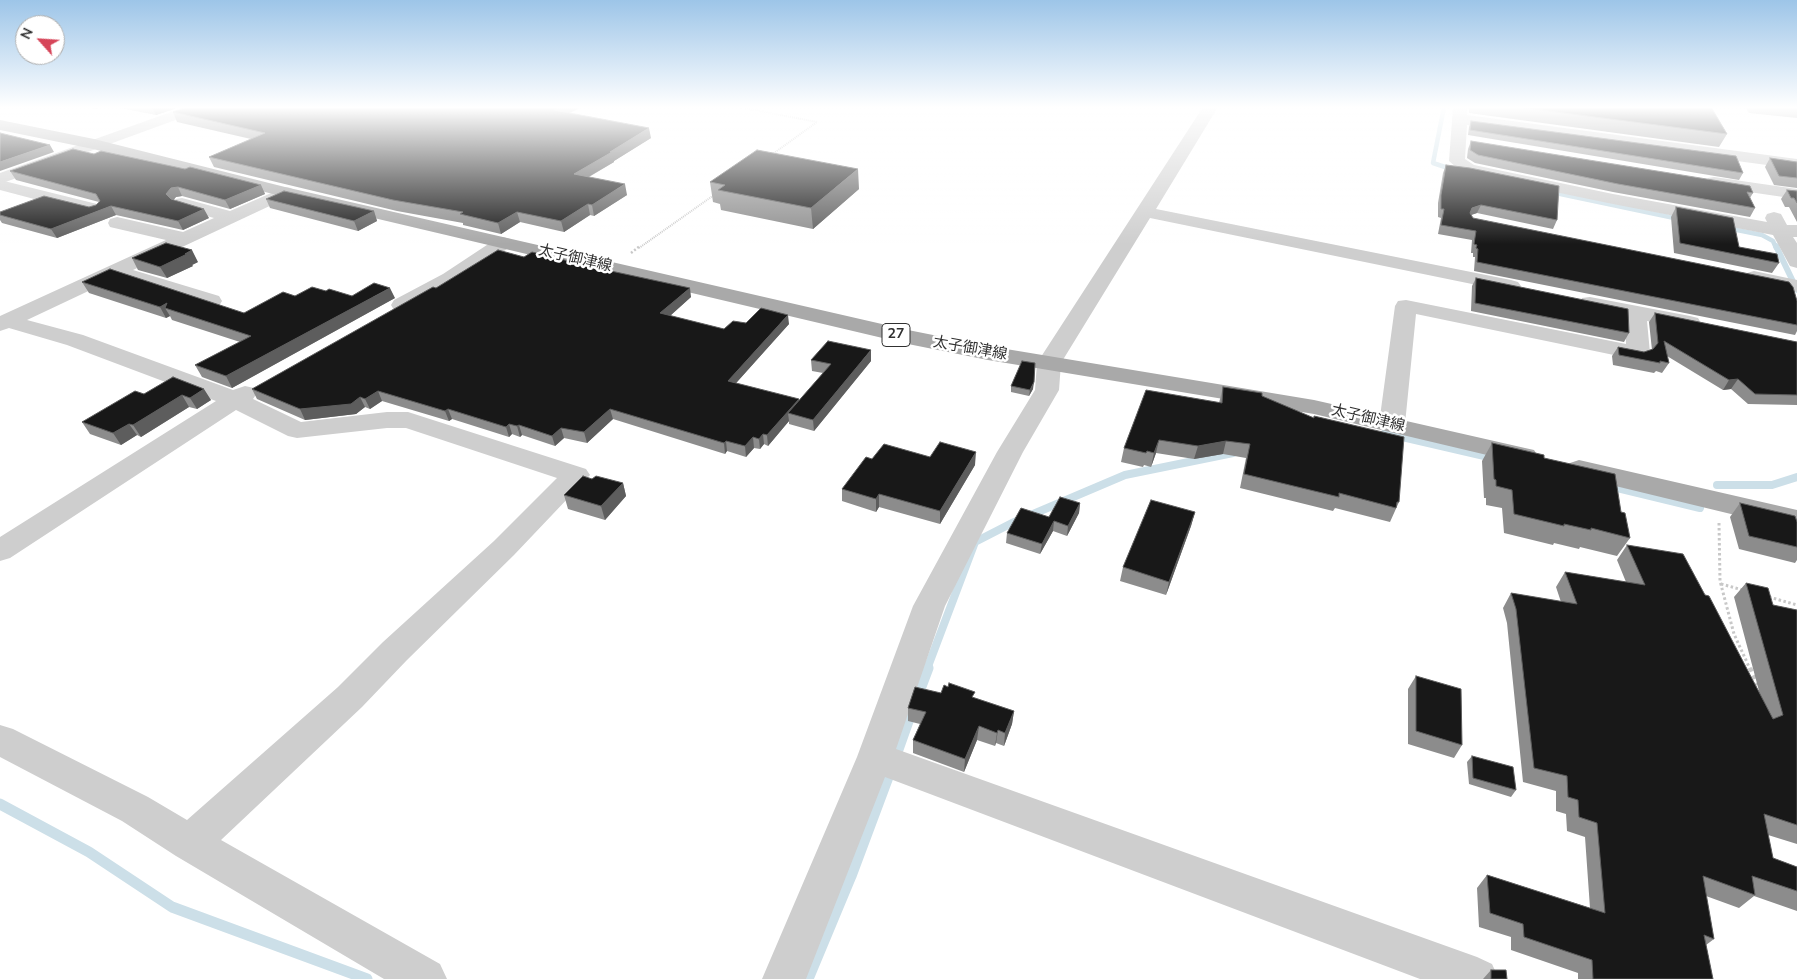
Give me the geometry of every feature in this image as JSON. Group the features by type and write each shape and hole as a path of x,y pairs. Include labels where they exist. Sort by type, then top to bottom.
{"main road":[{"name":"太子御津線","path":"129,153 285,192 908,337 1049,363 1314,406 1797,520"}],"street":[{"path":"0,179 71,153"},
{"path":"784,979 874,757 929,606 1010,452 1047,390 1049,363 1182,153"},
{"path":"1458,153 1457,161 1469,169 1613,199 1788,231"},
{"path":"1714,153 1797,164"},
{"path":"1742,157 1788,231 1797,262"},
{"path":"1693,179 1797,194"},
{"path":"0,185 95,209"},
{"path":"4,323 285,192"},
{"path":"182,203 232,217"},
{"path":"1146,212 1531,290"},
{"path":"117,223 185,238"},
{"path":"381,317 450,278 503,243"},
{"path":"114,271 211,301"},
{"path":"1739,274 1797,286"},
{"path":"1569,298 1712,327"},
{"path":"1392,424 1406,306 1638,353 1636,312"},
{"path":"4,323 75,340 234,399 297,430 386,420 408,420 576,475 504,548 395,651 350,697 190,843"},
{"path":"0,551 234,399 260,385"},
{"path":"0,740 135,809 190,843 425,979"},
{"path":"874,757 1477,979"}],"path":[{"path":"765,159 774,153"},
{"path":"611,268 716,194"},
{"path":"1718,502 1722,584 1734,634 1759,687"},
{"path":"1722,584 1750,592"},
{"path":"1759,594 1797,605"}],"building":[{"path":"0,153 27,153 0,162"},
{"path":"62,153 109,153 185,169 190,167 261,185 225,200 178,187 171,188 166,194 171,199 204,209 178,221 111,206 51,229 0,215 0,212 44,196 89,207 96,205 100,201 96,194 10,171"},
{"path":"219,153 611,153 574,174 625,184 592,205 588,204 561,221 517,212 498,223 460,214 463,212 393,200 209,157"},
{"path":"753,153 771,153 858,169 811,208 718,190 725,185 710,182"},
{"path":"1474,153 1543,153 1750,186 1753,193 1747,192 1755,208 1618,184"},
{"path":"1614,153 1711,153 1736,156 1743,173"},
{"path":"1770,158 1797,162 1797,178 1779,176"},
{"path":"1446,165 1559,186 1557,220 1481,205 1472,208 1470,213 1473,218 1789,282 1793,287 1797,301 1797,325 1477,262 1478,249 1476,248 1477,245 1474,244 1476,231 1441,225 1444,209 1441,209 1441,195"},
{"path":"1787,190 1797,191 1797,203 1794,198 1791,198"},
{"path":"284,191 374,211 354,221 266,199"},
{"path":"1676,207 1733,218 1739,247 1777,254 1779,263 1680,243"},
{"path":"166,243 192,250 160,267 132,258"},
{"path":"498,250 524,257 532,252 690,288 660,313 724,329 733,321 746,323 761,308 788,315 728,381 799,399 767,435 763,434 759,439 753,437 745,446 726,441 724,443 610,409 584,432 561,428 552,436 519,425 509,424 506,427 448,409 445,411 378,391 365,399 360,397 351,404 300,409 252,389 433,287 436,288"},
{"path":"110,269 244,313 283,292 295,296 312,287 326,291 329,289 352,296 374,283 390,288 226,376 195,365 251,336 165,308 167,303 160,307 82,282"},
{"path":"1476,278 1628,309 1629,333 1475,303"},
{"path":"1655,313 1797,342 1797,395 1755,394 1738,379 1729,380 1664,341 1669,363 1619,355 1618,347 1644,352 1653,349 1658,343"},
{"path":"828,341 871,350 813,420 788,413 831,364 811,360"},
{"path":"1022,361 1035,363 1034,382 1030,390 1011,386"},
{"path":"173,377 204,389 190,398 182,395 133,425 129,424 113,433 82,422 135,391 144,394"},
{"path":"1223,387 1262,393 1262,396 1314,418 1314,416 1404,437 1399,502 1397,502 1396,508 1339,493 1339,497 1244,474 1250,444 1226,441 1198,446 1159,440 1154,453 1124,448 1146,390 1222,403"},
{"path":"940,442 976,452 940,511 879,494 876,499 842,489 866,457 872,459 884,444 930,457"},
{"path":"1492,443 1544,455 1544,458 1615,474 1621,512 1625,513 1630,538 1591,528 1591,530 1564,524 1564,526 1514,514 1512,490 1496,486"},
{"path":"583,476 592,479 596,476 623,483 601,506 564,495"},
{"path":"1060,497 1080,503 1068,526 1054,521 1042,544 1007,533 1021,508 1049,517"},
{"path":"1151,500 1195,512 1169,582 1123,567"},
{"path":"1740,503 1795,516 1797,522 1797,547 1749,536"},
{"path":"1627,545 1683,554 1705,595 1709,596 1773,719 1783,715 1746,583 1768,588 1773,605 1797,610 1797,825 1764,814 1773,858 1797,867 1797,891 1752,876 1755,895 1703,876 1714,939 1704,935 1713,979 1593,979 1592,960 1524,937 1523,924 1490,913 1487,875 1605,913 1597,823 1579,817 1578,800 1568,797 1567,776 1534,768 1516,609 1511,593 1577,604 1565,572 1645,585"},
{"path":"1416,676 1461,689 1462,745 1416,731"},
{"path":"949,683 975,692 972,697 1014,711 1005,733 998,730 997,733 979,726 965,759 913,740 926,712 908,708 915,687 941,693 944,685 948,687"},
{"path":"1472,756 1513,767 1516,790 1473,778"},
{"path":"1491,970 1506,970 1507,979 1491,979"}],"waterway":[{"path":"1435,153 1433,163 1454,170"},
{"path":"1551,192 1679,219"},
{"path":"1727,228 1762,235 1773,241 1776,248"},
{"path":"1776,246 1797,290"},
{"path":"1385,433 1493,458"},
{"path":"927,669 975,542 1012,523 1125,475 1233,453"},
{"path":"1717,485 1772,485 1797,477"},
{"path":"1609,486 1700,508"},
{"path":"917,697 928,668"},
{"path":"895,758 911,713"},
{"path":"808,979 851,876 891,769"},
{"path":"0,804 89,852 172,907 367,979"}]}
